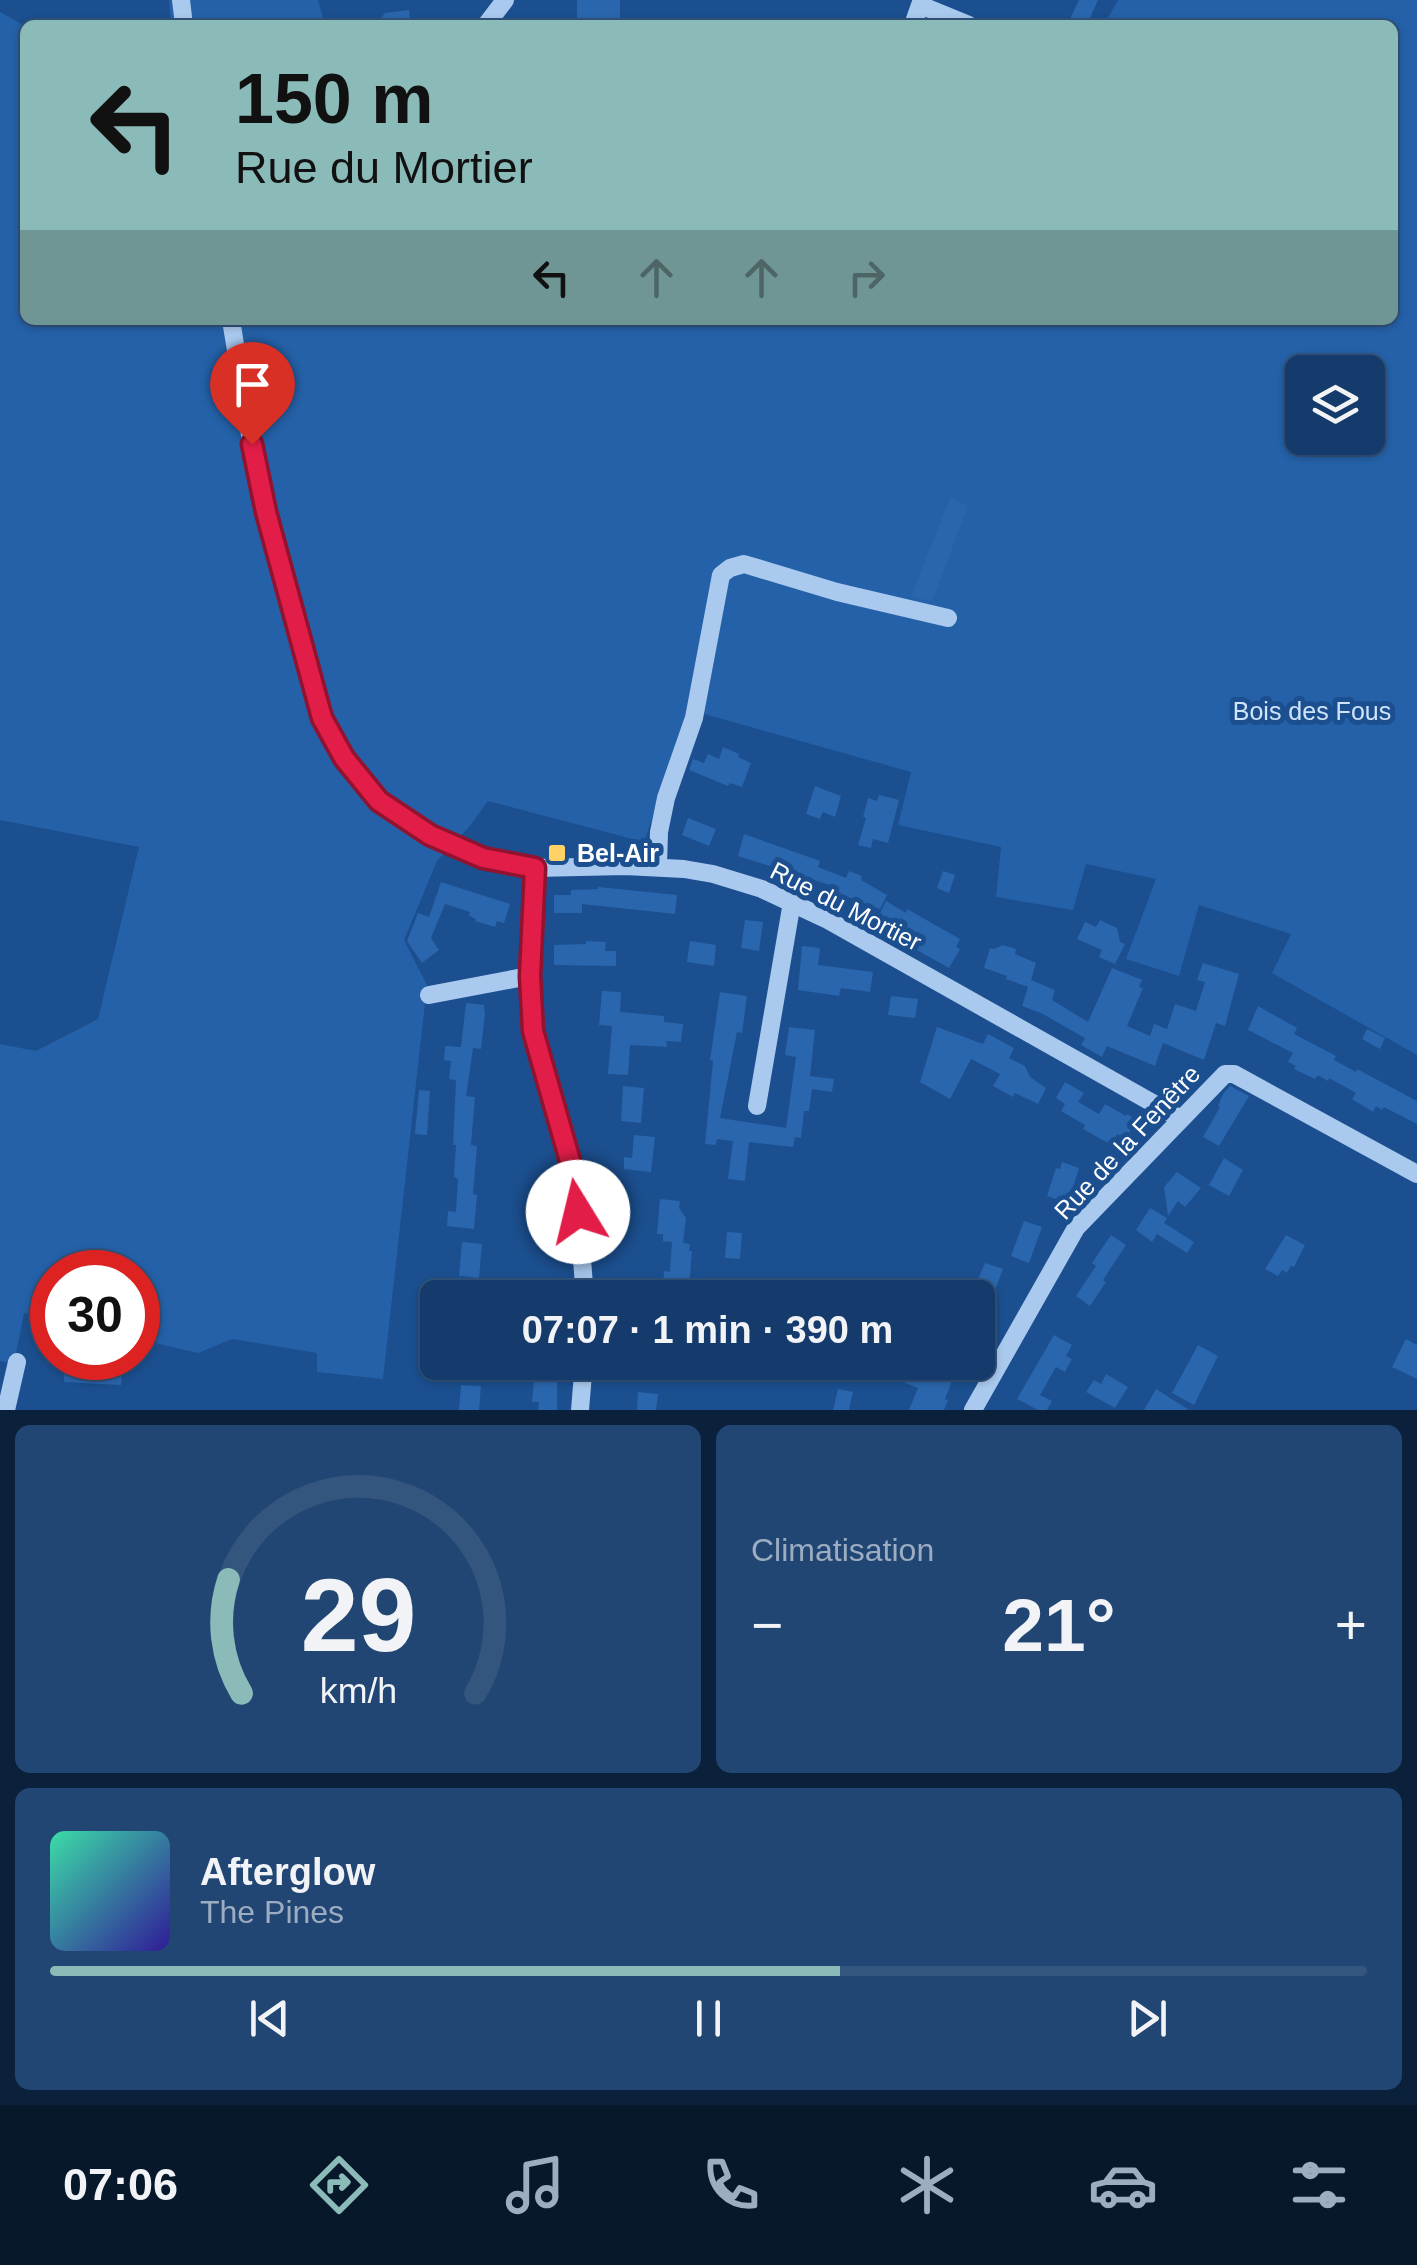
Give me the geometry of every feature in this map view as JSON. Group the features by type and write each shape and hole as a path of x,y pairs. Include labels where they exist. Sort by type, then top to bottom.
{"street":[{"path":"490,20 505,0"},
{"path":"921,2 959,20"},
{"name":"Rue du Mortier","path":"232,325 257,477 322,718 344,758 379,801 430,835 483,858 535,868 658,866 713,874 762,889 858,937 1181,1119"},
{"path":"658,866 666,798 694,718 722,575 730,568 744,564 837,592 948,618"},
{"path":"535,868 530,976 533,1031 576,1182 583,1280"},
{"path":"757,1106 792,902"},
{"path":"429,995 530,976"},
{"name":"Rue de la Fenêtre","path":"974,1410 1076,1228 1224,1074 1234,1074 1417,1174"},
{"path":"6,1410 17,1362"},
{"path":"580,1410 582,1380"}],"green space":[{"path":"169,0 318,0 324,20 171,20"},
{"name":"Bois des Fous","path":"1118,0 1417,0 1417,1055 1272,973 1291,934 1199,905 1179,976 1126,959 1156,879 1086,864 1073,910 996,897 1001,847 898,825 911,772 690,710 644,842 488,801 437,861 404,940 427,985 383,1379 317,1372 317,1353 232,1339 198,1353 160,1344 160,1250 30,1250 30,1314 24,1313 14,1363 0,1361 0,1044 36,1051 98,1019 139,847 0,820 0,12 20,23 20,325 1398,325 1398,20 1107,20"}],"building":[{"path":"577,0 620,0 620,20 577,20"},
{"path":"1079,0 1098,0 1089,20 1069,20"},
{"path":"409,10 410,20 380,20 385,13"},
{"path":"950,498 968,506 932,601 911,597"},
{"path":"723,747 751,763 742,787 730,783 728,786 689,770 693,759 704,763 708,754 719,759"},
{"path":"815,786 841,796 835,817 823,812 820,819 806,814"},
{"path":"879,795 899,800 888,843 873,839 871,848 858,845 868,798 877,801"},
{"path":"688,818 716,829 709,846 682,835"},
{"path":"744,834 820,861 818,867 846,878 849,871 862,876 861,880 887,895 880,909 834,892 836,887 738,856"},
{"path":"943,871 955,875 949,893 937,888"},
{"path":"441,882 510,904 504,923 497,921 495,927 475,921 470,912 445,904 431,938 439,950 422,963 407,941 418,913 429,917"},
{"path":"598,887 677,895 675,914 582,904 582,913 554,913 554,895 571,895 571,890"},
{"path":"886,901 960,939 956,947 960,949 949,968 915,949 918,942 877,919"},
{"path":"745,920 763,922 759,951 741,948"},
{"path":"1100,920 1117,928 1120,942 1125,944 1115,964 1099,957 1102,950 1077,939 1085,922 1096,927"},
{"path":"690,941 716,945 714,966 687,962"},
{"path":"606,942 605,951 616,951 616,966 554,965 554,945"},
{"path":"1003,945 1036,963 1031,980 1055,990 1052,1000 1088,1022 1112,968 1142,980 1139,987 1143,988 1127,1026 1150,1036 1154,1024 1167,1029 1175,1004 1196,1011 1205,982 1197,980 1203,963 1239,974 1225,1026 1216,1023 1204,1060 1163,1043 1155,1066 1107,1046 1102,1057 1081,1045 1085,1038 1022,1006 1028,987 984,968 990,948"},
{"path":"802,946 820,948 818,965 873,972 870,992 841,988 839,996 798,990"},
{"path":"602,991 621,992 620,1012 664,1016 664,1022 683,1024 681,1042 666,1041 667,1047 630,1045 628,1075 608,1074 612,1026 599,1025"},
{"path":"720,992 747,996 742,1033 737,1032 720,1118 786,1128 796,1057 785,1055 789,1027 815,1030 810,1076 834,1079 832,1092 812,1089 801,1138 795,1137 793,1147 749,1142 745,1181 728,1179 733,1141 717,1139 716,1145 705,1144 713,1061 710,1060"},
{"path":"891,996 918,999 915,1018 888,1015"},
{"path":"466,1003 484,1005 485,1014 481,1049 473,1048 466,1096 475,1097 471,1145 477,1146 474,1229 447,1226 448,1211 456,1212 458,1179 454,1177 453,1145 456,1080 449,1079 451,1061 444,1060 445,1046 461,1047"},
{"path":"1258,1006 1297,1028 1294,1034 1336,1056 1334,1060 1417,1101 1417,1124 1384,1107 1382,1110 1376,1106 1373,1112 1352,1099 1356,1093 1329,1078 1328,1081 1318,1075 1315,1079 1294,1069 1296,1066 1288,1062 1293,1053 1248,1030"},
{"path":"937,1027 983,1044 988,1034 1014,1048 1009,1058 1025,1066 1030,1077 1046,1088 1038,1104 993,1086 1000,1074 971,1059 950,1099 920,1082"},
{"path":"1367,1029 1385,1038 1380,1049 1362,1039"},
{"path":"1065,1082 1084,1093 1078,1102 1099,1114 1105,1104 1139,1121 1133,1131 1126,1139 1117,1134 1108,1143 1083,1129 1085,1125 1061,1111 1065,1104 1056,1098"},
{"path":"623,1086 644,1088 641,1123 621,1121"},
{"path":"1230,1086 1249,1096 1219,1146 1203,1137"},
{"path":"419,1090 430,1091 427,1135 415,1134"},
{"path":"634,1135 655,1137 651,1172 624,1169 624,1157 632,1158"},
{"path":"1224,1158 1243,1170 1229,1196 1209,1185"},
{"path":"1062,1162 1079,1168 1068,1203 1047,1196 1056,1168 1060,1169"},
{"path":"1177,1172 1201,1188 1185,1207 1178,1201 1168,1216 1164,1187"},
{"path":"660,1199 680,1201 679,1208 686,1218 683,1243 690,1244 692,1251 690,1280 663,1280 664,1271 670,1272 672,1242 663,1241 663,1234 657,1234"},
{"path":"1150,1208 1167,1218 1164,1223 1194,1242 1187,1253 1157,1234 1152,1242 1136,1230"},
{"path":"1024,1221 1042,1227 1029,1263 1011,1256"},
{"path":"727,1232 742,1233 740,1259 725,1258"},
{"path":"1111,1235 1126,1245 1090,1306 1076,1296"},
{"path":"1286,1235 1305,1245 1294,1267 1287,1273 1282,1270 1278,1276 1265,1269"},
{"path":"462,1242 482,1244 479,1278 459,1276"},
{"path":"985,1263 1003,1269 995,1290 995,1280 978,1280"},
{"path":"1054,1335 1072,1345 1066,1356 1072,1359 1065,1372 1056,1367 1040,1395 1052,1401 1047,1410 1038,1410 1017,1399"},
{"path":"1406,1339 1417,1345 1417,1379 1392,1367"},
{"path":"1198,1345 1218,1356 1194,1405 1172,1393"},
{"path":"1106,1374 1128,1387 1115,1408 1086,1392 1094,1380 1101,1384"},
{"path":"64,1380 122,1380 121,1385"},
{"path":"534,1380 557,1382 557,1410 538,1410 539,1402 532,1402"},
{"path":"898,1380 952,1380 944,1410 909,1410 918,1388"},
{"path":"461,1385 481,1386 479,1410 459,1410"},
{"path":"838,1389 853,1392 849,1410 833,1410"},
{"path":"1156,1389 1189,1410 1144,1410"},
{"path":"638,1392 658,1394 656,1410 637,1410"}],"place":[{"name":"Bel-Air","path":"557,853"}],"route":[{"path":"252,444 284,583 322,718 344,758 379,801 430,835 483,858 535,868 530,976 533,1031 576,1182 578,1212"}]}
